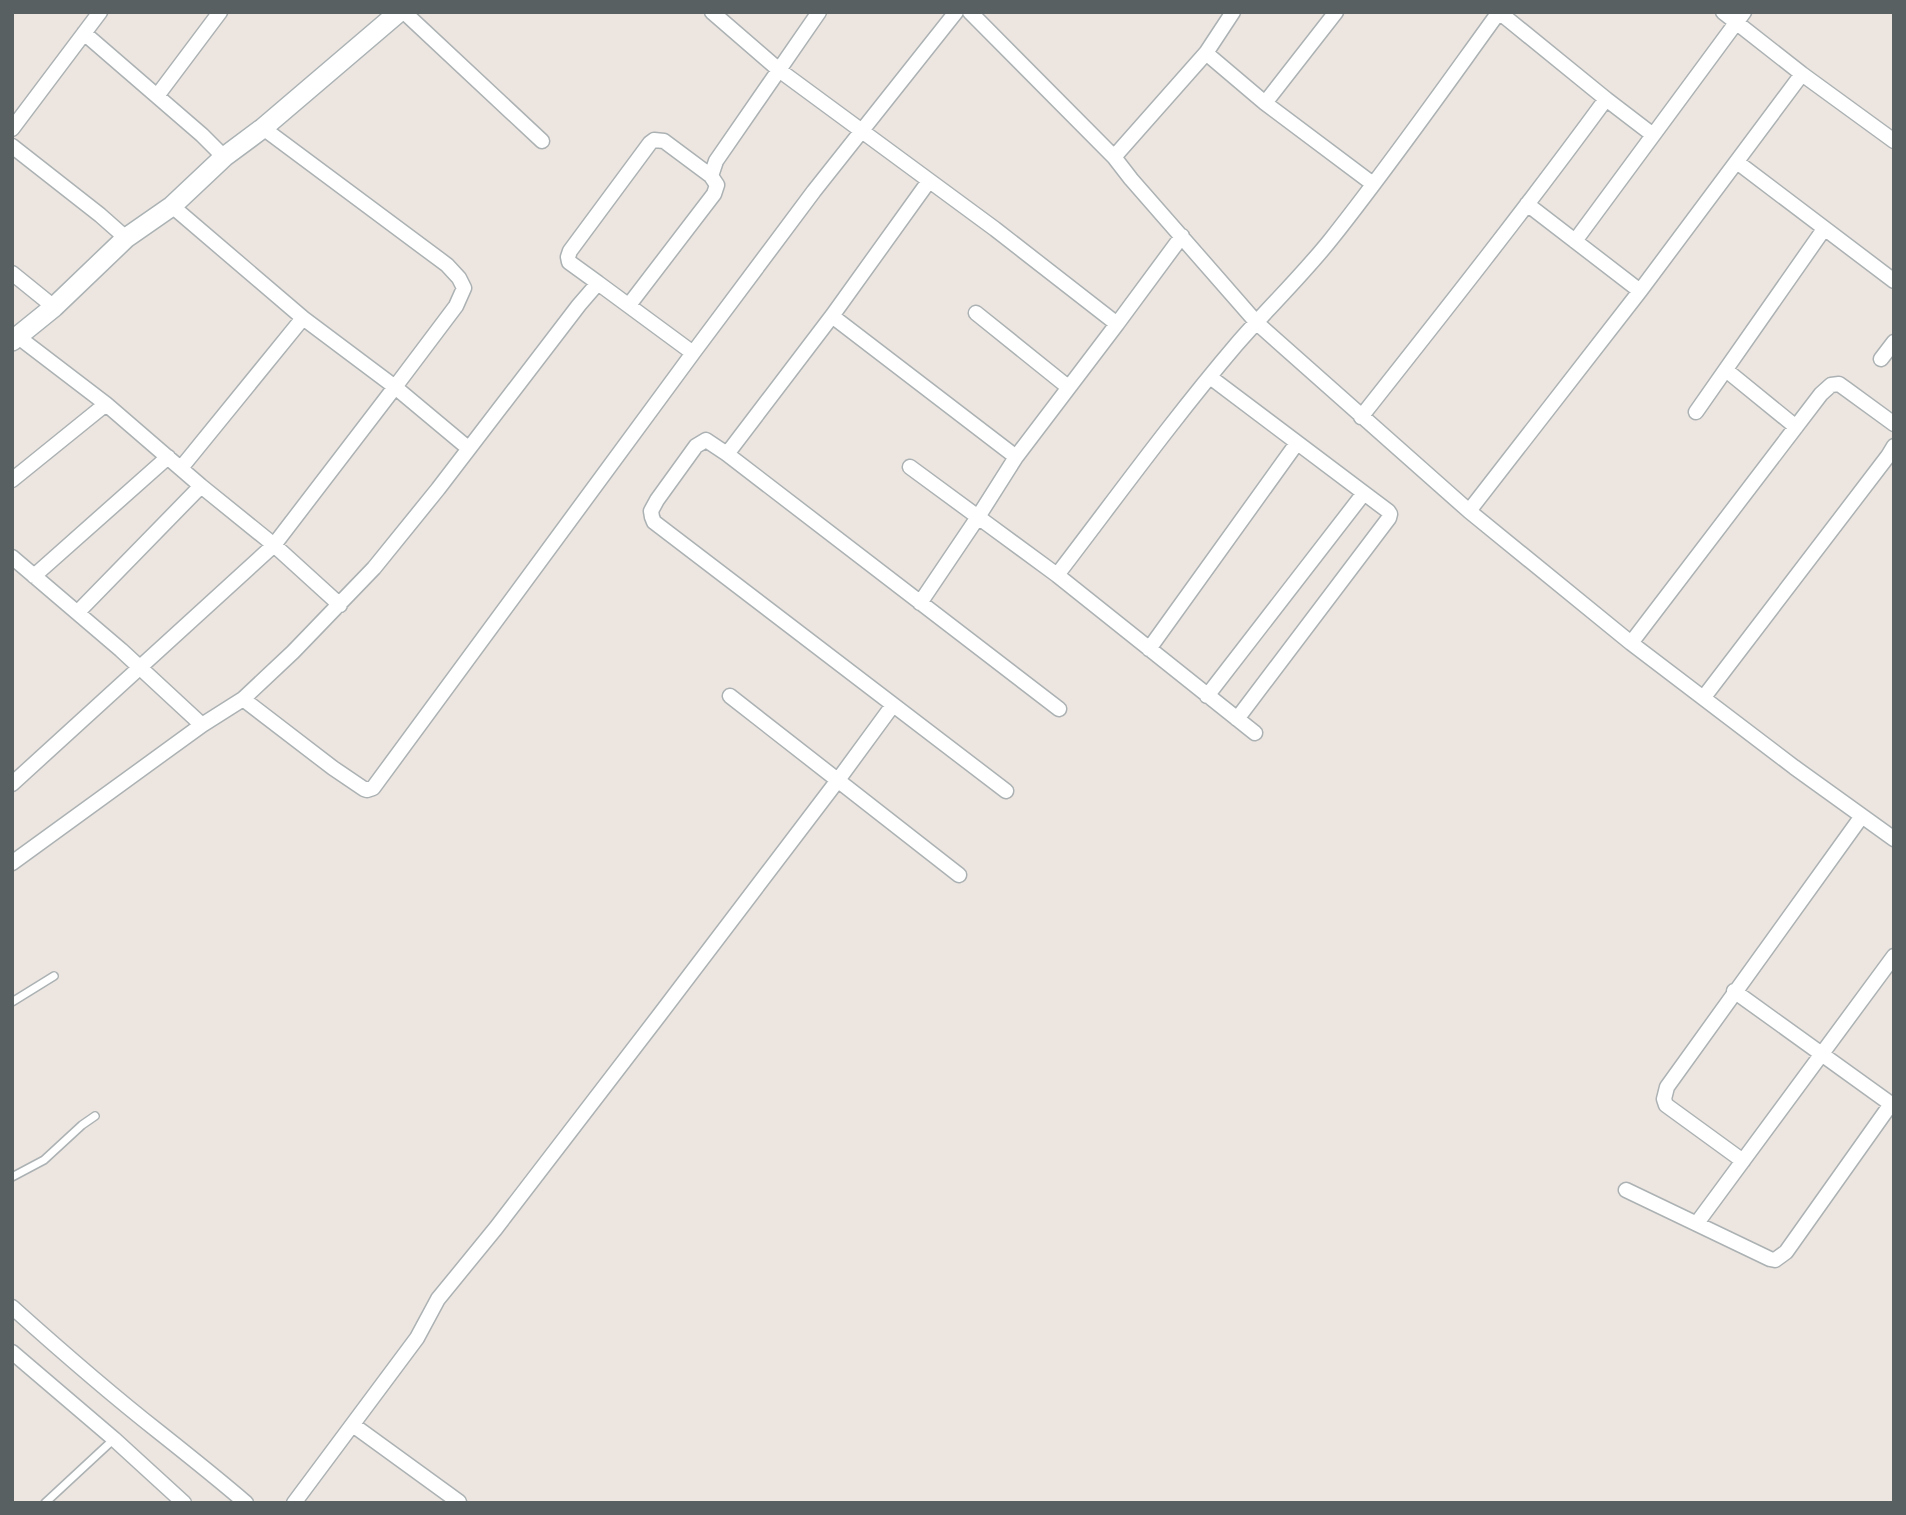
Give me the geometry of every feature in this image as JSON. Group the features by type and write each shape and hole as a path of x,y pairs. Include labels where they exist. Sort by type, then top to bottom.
{"street":[{"path":"12,129 100,12"},
{"path":"157,96 220,12"},
{"path":"340,605 274,545 106,404 15,338 54,307 126,238 172,206 224,157 263,128 402,12 542,141"},
{"path":"712,12 779,70 1036,260 1117,324"},
{"path":"710,176 716,161 820,12"},
{"path":"243,699 333,768 364,789 373,788 693,353 862,130 956,12"},
{"path":"970,12 1114,157 1257,323 1469,511 1631,643 1894,839"},
{"path":"1114,157 1206,53 1233,12"},
{"path":"1265,103 1336,12"},
{"path":"1057,575 1210,377 1331,240 1499,12 1653,135"},
{"path":"1723,12 1740,17 1802,74 1894,141"},
{"path":"1575,241 1740,17"},
{"path":"84,33 224,157"},
{"path":"1206,53 1265,103 1373,184"},
{"path":"1469,511 1640,291 1802,74"},
{"path":"1361,416 1606,99"},
{"path":"12,784 274,545 456,306 464,288 447,265 263,128"},
{"path":"629,306 714,194 717,185 710,176 664,141 654,140 650,143 568,257 569,262 693,353"},
{"path":"12,146 126,238"},
{"path":"1737,162 1894,281"},
{"path":"727,454 832,316 929,181"},
{"path":"1527,204 1640,291"},
{"path":"172,206 303,318 395,387 468,448"},
{"path":"1696,412 1824,229"},
{"path":"920,603 1016,457 1182,236"},
{"path":"12,273 54,307"},
{"path":"12,863 202,725 243,699 293,652 340,605 407,527 598,283"},
{"path":"976,313 1068,387"},
{"path":"832,316 1016,457"},
{"path":"181,468 303,318"},
{"path":"1881,359 1894,342"},
{"path":"1726,370 1796,427"},
{"path":"1210,377 1390,514 1237,719"},
{"path":"1631,643 1821,394 1831,385 1839,384 1894,424"},
{"path":"12,480 106,404"},
{"path":"1006,791 654,522 651,511 657,500 696,446 706,440 1059,709"},
{"path":"1149,649 1297,443"},
{"path":"1704,697 1894,446"},
{"path":"34,576 168,457"},
{"path":"910,467 1057,575 1255,733"},
{"path":"78,612 201,486"},
{"path":"1207,695 1364,493"},
{"path":"12,557 78,612 202,725"},
{"path":"730,696 959,875"},
{"path":"294,1503 417,1338 438,1299 513,1207 893,705"},
{"path":"1743,1161 1666,1105 1664,1099 1667,1087 1862,816"},
{"path":"1697,1223 1894,956"},
{"path":"1626,1189 1770,1259 1778,1259 1786,1252 1892,1102 1734,992"},
{"path":"12,1307 88,1374 209,1470 246,1503"},
{"path":"12,1352 184,1503"},
{"path":"353,1425 459,1502"}],"lane":[{"path":"12,1002 54,976"},
{"path":"12,1177 44,1160 95,1116"},
{"path":"44,1503 114,1439"}]}
